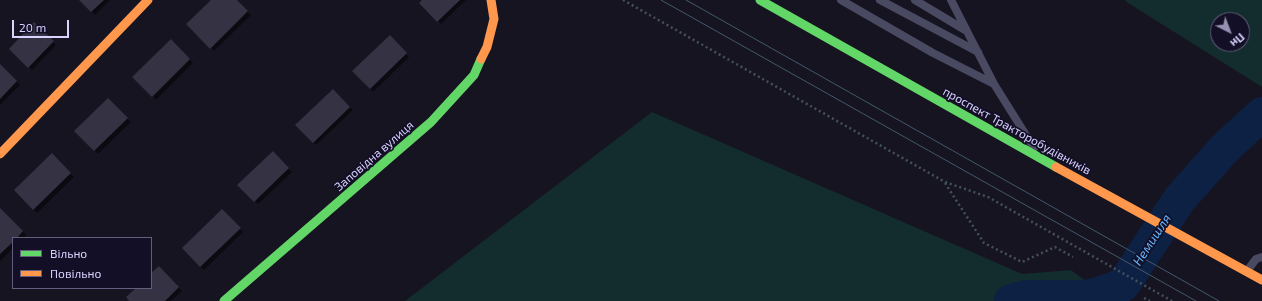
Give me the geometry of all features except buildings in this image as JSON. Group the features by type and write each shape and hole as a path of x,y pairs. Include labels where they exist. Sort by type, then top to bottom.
{"street":[{"path":"0,154 148,0"},
{"name":"Заповідна вулиця","path":"224,301 431,122 474,75 488,47 494,19 491,0"},
{"name":"проспект Тракторобудівників","path":"760,0 1092,187 1262,280"}],"lane":[{"path":"841,0 933,52 994,84"},
{"path":"880,0 978,52"},
{"path":"915,0 966,31"},
{"path":"951,0 994,84 1041,158"},
{"path":"1246,272 1256,259 1262,257"}],"path":[{"path":"623,0 944,182 988,197 1172,301"},
{"path":"944,182 984,243 1022,262 1055,247 1073,256"},
{"path":"1144,298 1150,301"}],"green space":[{"path":"1125,0 1262,0 1262,87 1128,3"},
{"path":"652,112 1022,274 1071,270 1102,293 1119,301 405,301"}],"waterway":[{"name":"Немишля","path":"1011,301 1027,297 1084,297 1102,293 1123,285 1179,200 1224,149 1262,114"}],"tram line":[{"path":"661,0 1196,301"},
{"path":"686,0 1219,301"}],"traffic: fast":[{"path":"760,0 1056,167"},
{"path":"224,301 431,122 474,75 481,59"}],"traffic: slow":[{"path":"0,154 148,0"},
{"path":"481,59 487,47 494,19 491,0"},
{"path":"1056,167 1262,280"}]}
